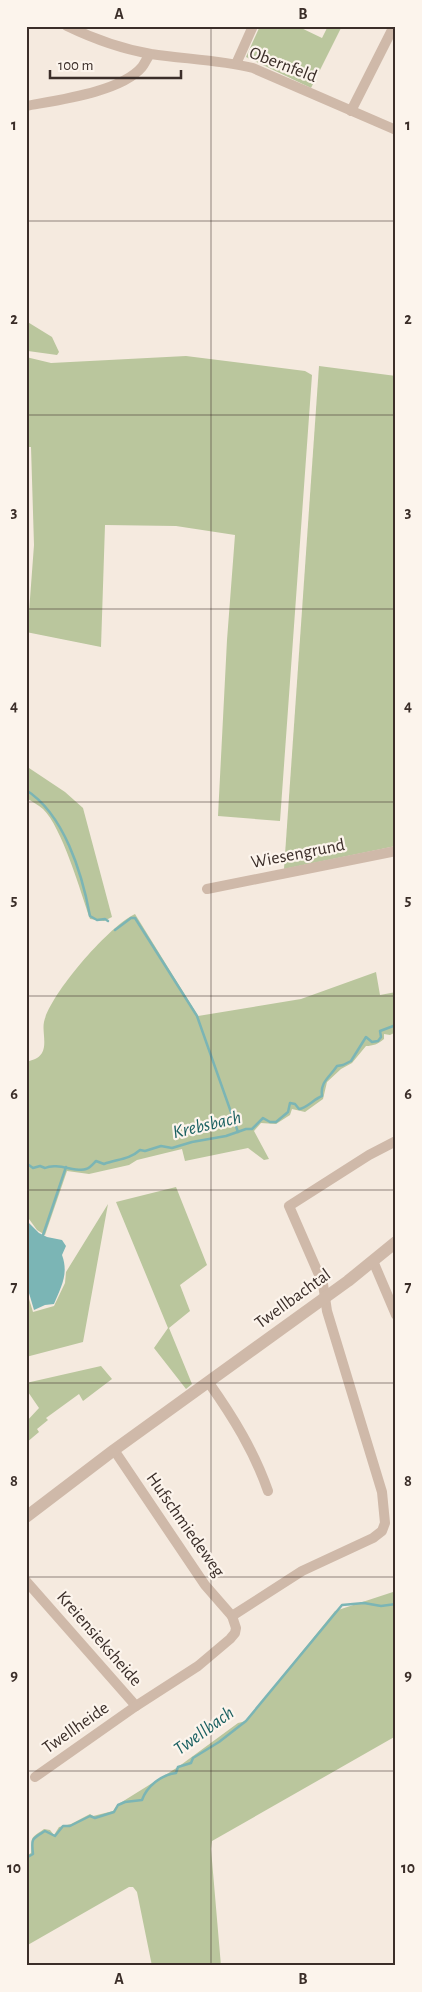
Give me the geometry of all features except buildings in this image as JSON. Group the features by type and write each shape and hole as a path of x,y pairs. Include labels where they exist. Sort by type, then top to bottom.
{"street":[{"name":"Obernfeld","path":"67,26 120,47 150,54 236,64 253,68 396,130"},
{"path":"236,64 253,26"},
{"path":"351,111 394,26"},
{"path":"26,106 108,88 132,75 142,67 150,54"},
{"name":"Wiesengrund","path":"207,889 396,851"},
{"path":"232,1616 302,1571 374,1538 382,1531 385,1523 382,1492 327,1311 323,1284 289,1206 369,1155 396,1141"},
{"name":"Twellbachtal","path":"26,1517 114,1450 209,1383 325,1297 396,1242"},
{"path":"373,1261 396,1315"},
{"path":"209,1383 242,1433 260,1468 268,1491"},
{"name":"Hufschmiedeweg","path":"114,1450 205,1585 232,1616"},
{"name":"Kreiensieksheide","path":"26,1581 136,1706 198,1666 230,1640 236,1628 232,1616"},
{"name":"Twellheide","path":"35,1777 136,1706"}],"green space":[{"path":"260,26 297,26 322,38 328,26 342,26 311,88 246,57"},
{"path":"26,321 52,337 59,352 57,355 28,351"},
{"path":"186,356 305,371 312,375 280,821 218,816 227,640 235,535 176,526 105,525 101,647 26,632 26,612 29,612 34,545 31,447 26,447 26,357 51,363"},
{"path":"319,366 396,376 396,846 284,869"},
{"path":"26,766 65,792 83,808 112,917 104,921 90,919 57,830 43,809 26,798"},
{"path":"135,914 198,1016 301,999 376,972 380,995 396,992 396,1032 390,1035 384,1034 384,1039 380,1042 366,1046 352,1063 341,1069 327,1082 323,1099 305,1112 292,1109 290,1115 276,1124 261,1123 254,1131 269,1159 264,1160 248,1148 185,1161 182,1149 137,1160 129,1165 89,1174 67,1171 45,1235 37,1230 29,1219 26,1219 26,1062 37,1058 42,1053 44,1046 44,1022 57,995 96,946 124,921"},
{"path":"176,1187 207,1265 180,1285 190,1311 169,1328 192,1384 186,1389 154,1348 168,1328 116,1202"},
{"path":"108,1204 83,1342 26,1357 26,1289 33,1312 54,1306 65,1283 66,1272"},
{"path":"101,1366 112,1379 83,1401 79,1394 46,1418 48,1420 37,1429 39,1432 26,1443 26,1422 39,1408 26,1389 26,1383"},
{"path":"396,1591 396,1736 212,1841 211,1849 221,1966 152,1966 137,1892 133,1887 129,1887 26,1946 26,1856 31,1853 33,1837 44,1829 50,1830 54,1835 59,1827 71,1824 90,1814 93,1816 113,1811 117,1805 178,1767 238,1723 246,1721 335,1611"}],"water":[{"path":"26,1220 39,1233 62,1240 66,1246 62,1255 65,1268 63,1280 54,1304 45,1305 34,1310 26,1283"}],"waterway":[{"path":"26,790 51,814 61,829 76,864 87,899 90,916 97,920 105,919 108,921"},
{"path":"115,930 131,918 135,918 197,1016 238,1132"},
{"name":"Krebsbach","path":"26,1163 33,1168 55,1166 82,1170 89,1168 96,1161 104,1164 127,1158 140,1150 145,1151 161,1146 172,1148 252,1129 263,1118 270,1122 276,1122 288,1112 290,1103 295,1104 299,1109 322,1096 322,1087 326,1080 337,1066 351,1061 366,1037 372,1042 378,1041 381,1037 380,1031 396,1025"},
{"path":"43,1235 66,1167"},
{"name":"Twellbach","path":"26,1858 33,1854 33,1840 45,1831 55,1836 63,1826 70,1826 90,1816 95,1818 114,1812 118,1805 125,1802 142,1800 147,1790 155,1782 165,1776 176,1773 178,1767 191,1763 193,1758 219,1742 246,1721 342,1605 364,1603 381,1606 396,1604"}]}
